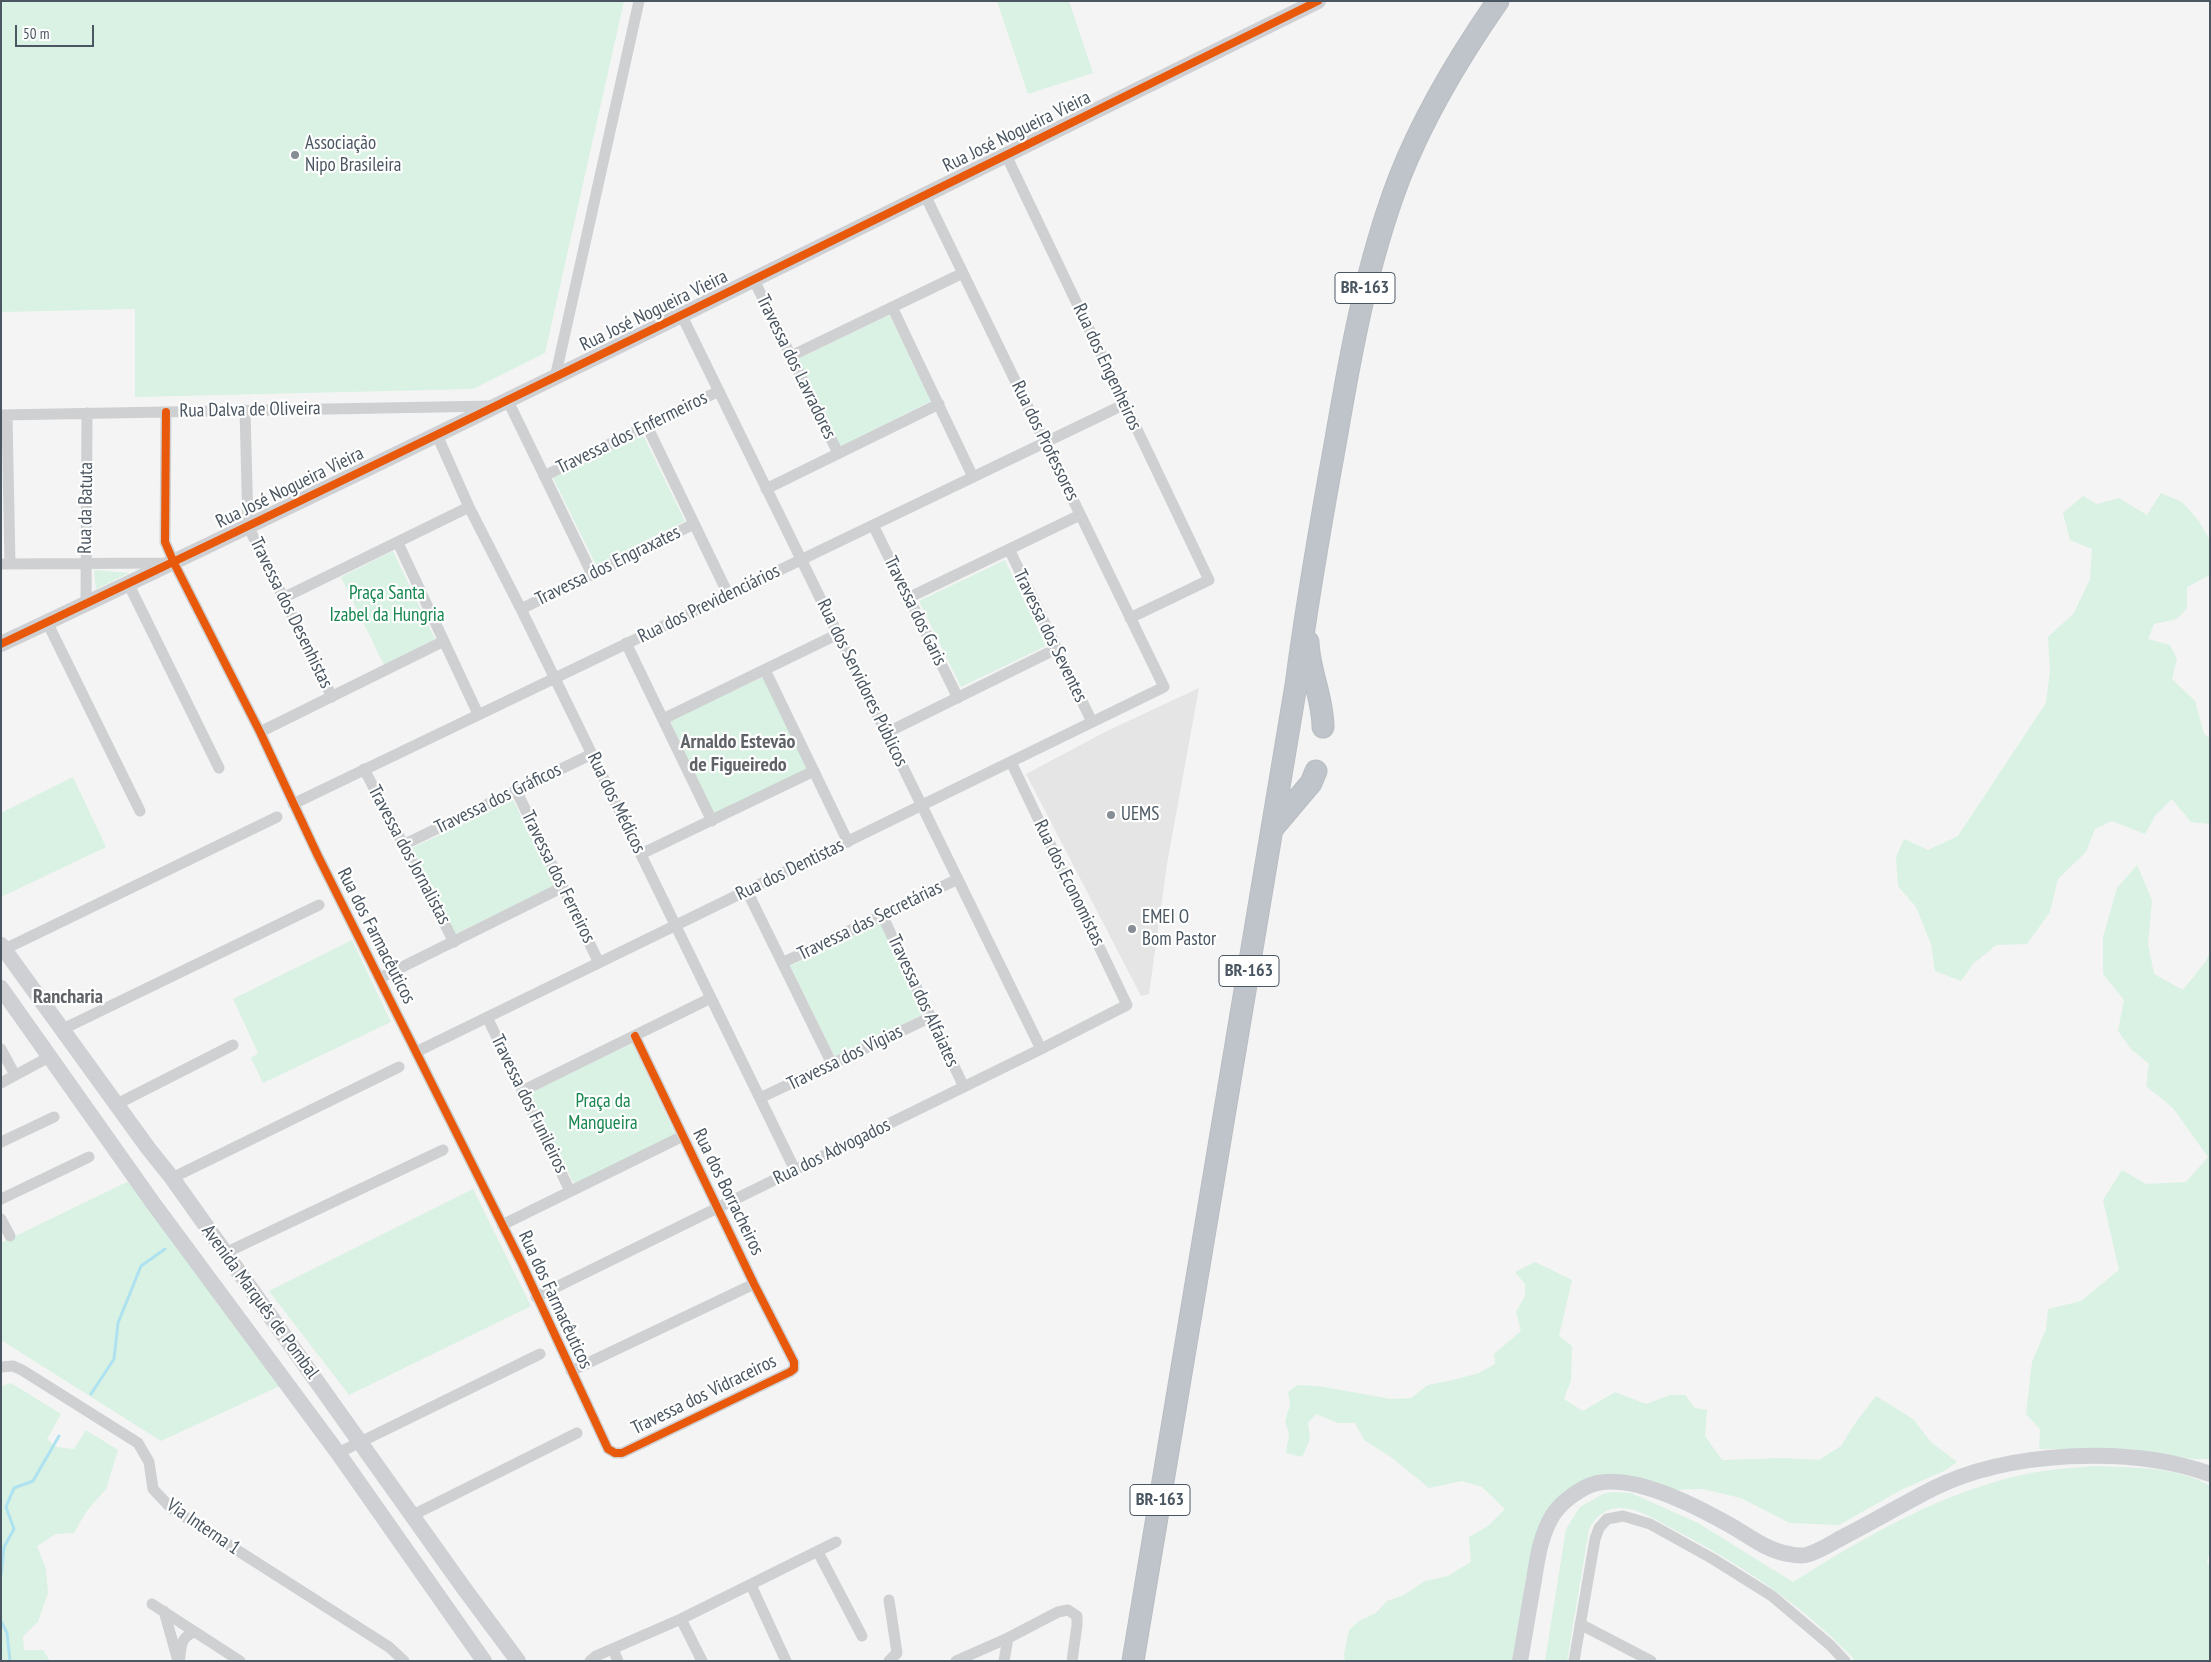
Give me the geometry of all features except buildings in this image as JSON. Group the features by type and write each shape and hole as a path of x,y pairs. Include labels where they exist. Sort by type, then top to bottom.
{"highway":[{"name":"BR-163","path":"1134,1661 1296,685 1307,602 1354,336 1367,278 1383,223 1399,178 1440,92 1464,51 1498,1"},
{"path":"1307,602 1309,656 1323,714 1323,728"},
{"path":"1272,828 1311,783 1316,771"}],"street":[{"path":"555,378 639,1"},
{"name":"Rua José Nogueira Vieira","path":"1,644 174,563 682,316 1318,1"},
{"name":"Rua dos Engenheiros","path":"1006,155 1209,580 1130,618"},
{"name":"Rua dos Professores","path":"925,195 1164,687"},
{"path":"791,356 963,273"},
{"name":"Travessa dos Lavradores","path":"754,280 838,453"},
{"path":"892,307 973,477"},
{"name":"Rua dos Servidores Públicos","path":"682,316 1041,1049"},
{"name":"Travessa dos Enfermeiros","path":"544,476 719,391"},
{"path":"503,403 544,476 592,574"},
{"name":"Rua Dalva de Oliveira","path":"4,415 503,403"},
{"path":"766,488 939,404"},
{"name":"Rua dos Previdenciários","path":"293,804 1125,404"},
{"name":"Travessa dos Desenhistas","path":"245,410 248,526 332,697"},
{"name":"Rua dos Farmacêuticos","path":"166,412 165,542 174,563 260,732 293,804 502,1225 608,1448 615,1453 622,1453"},
{"name":"Rua da Batuta","path":"86,603 87,413"},
{"path":"4,415 5,564 174,563"},
{"path":"646,426 728,594"},
{"name":"Rua dos Médicos","path":"437,435 469,507 555,678 795,1170"},
{"path":"283,598 469,507"},
{"path":"908,598 1080,515"},
{"name":"Travessa dos Engraxates","path":"521,609 694,524"},
{"name":"Travessa dos Garis","path":"873,525 958,698"},
{"path":"398,543 478,714"},
{"name":"Travessa dos Seventes","path":"1009,549 1092,722"},
{"path":"128,583 219,768"},
{"path":"48,622 140,811"},
{"path":"664,719 838,634"},
{"path":"260,732 444,641"},
{"path":"626,643 712,821"},
{"path":"886,733 1056,649"},
{"path":"765,670 848,842"},
{"name":"Rua dos Dentistas","path":"416,1052 1164,687"},
{"name":"Travessa dos Gráficos","path":"404,844 592,754"},
{"name":"Rua dos Economistas","path":"1011,762 1127,1005"},
{"name":"Travessa dos Jornalistas","path":"364,769 454,942"},
{"path":"641,854 814,771"},
{"name":"Travessa dos Ferreiros","path":"516,790 599,963"},
{"path":"3,947 277,817"},
{"name":"Travessa das Secretárias","path":"782,963 958,879"},
{"path":"380,978 563,887"},
{"path":"747,891 832,1064"},
{"path":"63,1029 319,905"},
{"name":"Travessa dos Alfaiates","path":"882,915 964,1087"},
{"name":"Avenida Marquês de Pombal","path":"3,947 148,1148 172,1178 517,1661"},
{"name":"Avenida Marquês de Pombal","path":"1,988 171,1227 338,1453 484,1661"},
{"path":"522,1091 712,998"},
{"name":"Rua dos Advogados","path":"536,1297 1127,1005"},
{"name":"Travessa dos Vigias","path":"760,1098 931,1017"},
{"name":"Travessa dos Funileiros","path":"487,1018 570,1192"},
{"name":"Rua dos Borracheiros","path":"635,1036 754,1284 794,1362"},
{"path":"117,1104 233,1044"},
{"path":"1,1049 16,1075"},
{"path":"1,1083 51,1056"},
{"path":"172,1178 399,1067"},
{"path":"1,1142 54,1117"},
{"path":"502,1225 684,1136"},
{"path":"122,1159 148,1148"},
{"path":"225,1253 443,1150"},
{"path":"1,1199 89,1157"},
{"path":"1,1219 10,1236"},
{"path":"571,1371 754,1284"},
{"path":"338,1453 540,1354"},
{"name":"Travessa dos Vidraceiros","path":"622,1453 790,1372 794,1369 794,1362"},
{"name":"Via Interna 1","path":"1,1367 13,1366 22,1370 138,1443 149,1462 154,1489 161,1500 389,1647 404,1661"},
{"path":"413,1515 578,1433"},
{"path":"1520,1661 1543,1535 1556,1511 1567,1499 1588,1486 1614,1481 1637,1484 1732,1526 1766,1547 1787,1554 1805,1555 1830,1544 1934,1488 2006,1464 2032,1460 2117,1456 2175,1464 2210,1474"},
{"path":"1574,1661 1595,1539 1599,1528 1607,1519 1623,1516 1650,1524 1713,1559 1772,1596 1830,1645 1845,1661"},
{"path":"590,1661 596,1656 681,1620 836,1542"},
{"path":"818,1552 862,1636"},
{"path":"751,1585 786,1661"},
{"path":"441,1602 463,1587"},
{"path":"889,1600 897,1653 889,1661"},
{"path":"152,1604 240,1661"},
{"path":"956,1661 1008,1638 1058,1612 1068,1610 1077,1616 1072,1661"},
{"path":"164,1611 179,1661"},
{"path":"681,1620 702,1661"},
{"path":"1580,1624 1651,1661"},
{"path":"179,1661 181,1643 186,1635 194,1632"},
{"path":"1004,1661 1008,1638"},
{"path":"612,1649 618,1661"}],"shaded area":[{"name":"UEMS","path":"1199,688 1167,864 1149,994 1141,996 1026,774 1105,732"}],"green space":[{"name":"Associação Nipo Brasileira","path":"1,1 624,1 545,353 473,389 135,397 135,309 1,312"},
{"path":"997,1 1069,1 1093,73 1028,94"},
{"path":"889,315 931,401 841,446 798,359"},
{"path":"643,435 685,521 596,565 553,478"},
{"path":"2161,493 2182,502 2198,520 2210,540 2210,575 2187,587 2187,608 2177,619 2154,624 2148,639 2170,645 2177,659 2172,679 2195,701 2204,734 2210,738 2210,824 2191,822 2172,799 2155,816 2145,834 2112,821 2095,829 2086,852 2058,879 2050,912 2027,944 1996,945 1973,964 1961,981 1935,971 1931,944 1916,907 1898,886 1896,857 1904,839 1928,850 1958,836 2046,703 2050,671 2048,637 2074,613 2090,579 2092,549 2070,540 2063,513 2083,496 2097,504 2119,498 2147,515"},
{"name":"Praça Santa Izabel da Hungria","path":"393,551 435,639 384,665 341,577"},
{"path":"1005,560 1046,646 961,687 919,601"},
{"path":"94,570 129,573 96,589"},
{"path":"763,677 807,769 714,814 670,721"},
{"path":"73,777 106,847 1,897 1,813"},
{"path":"513,800 555,885 455,934 412,848"},
{"path":"2137,865 2152,900 2148,944 2154,974 2183,990 2206,961 2210,951 2210,1459 2193,1459 2132,1449 2039,1449 2040,1429 2026,1414 2032,1362 2046,1329 2048,1309 2081,1301 2119,1270 2103,1200 2122,1170 2146,1184 2186,1182 2208,1157 2173,1108 2146,1086 2149,1064 2131,1049 2118,1031 2124,1000 2103,974 2103,937 2117,888"},
{"path":"880,922 923,1014 835,1057 790,966"},
{"path":"352,940 391,1022 263,1083 251,1058 258,1053 233,999"},
{"name":"Praça da Mangueira","path":"632,1043 675,1134 574,1184 530,1093"},
{"path":"131,1180 280,1386 161,1441 1,1340 1,1243"},
{"path":"473,1189 531,1306 349,1395 269,1291"},
{"path":"1535,1262 1572,1280 1559,1336 1572,1346 1571,1380 1564,1399 1583,1411 1615,1392 1646,1404 1670,1395 1685,1395 1695,1408 1707,1410 1705,1436 1722,1460 1784,1458 1819,1460 1841,1446 1876,1396 1913,1419 1931,1442 1957,1462 1946,1470 1901,1490 1839,1525 1790,1523 1741,1498 1702,1489 1673,1490 1639,1479 1558,1503 1517,1661 1345,1661 1344,1654 1349,1630 1359,1621 1376,1613 1387,1601 1404,1595 1425,1581 1448,1576 1471,1562 1469,1537 1488,1526 1505,1509 1482,1487 1462,1481 1429,1488 1391,1457 1364,1440 1355,1423 1338,1423 1316,1414 1308,1423 1310,1439 1302,1457 1286,1453 1289,1434 1285,1421 1290,1405 1288,1392 1298,1385 1318,1386 1391,1399 1411,1398 1428,1385 1479,1373 1495,1364 1494,1354 1521,1331 1516,1312 1525,1296 1525,1284 1515,1272"},
{"path":"11,1383 61,1414 47,1439 56,1447 74,1449 86,1430 118,1450 106,1489 86,1512 74,1533 56,1534 37,1546 46,1569 48,1593 38,1622 23,1636 24,1650 43,1650 50,1661 1,1661 1,1386"},
{"path":"2095,1466 2169,1471 2197,1479 2210,1486 2210,1549 2207,1563 2210,1566 2210,1661 1856,1661 1836,1641 1792,1604 1745,1571 1696,1541 1653,1518 1625,1508 1618,1508 1601,1514 1589,1529 1567,1661 1545,1661 1566,1529 1580,1507 1603,1494 1612,1492 1631,1493 1698,1523 1793,1582 1878,1532 1937,1503 1968,1491 2031,1473"}],"waterway":[{"path":"91,1394 114,1359 118,1323 141,1266 165,1249"},
{"path":"1,1575 4,1547 14,1529 6,1507 14,1488 33,1481 59,1436"},
{"path":"1,1621 7,1633 10,1661"}],"cycle path":[{"path":"1,644 496,406 1318,1"},
{"path":"166,412 165,542 174,563 260,732 318,856 522,1264 608,1449 615,1453 622,1453 794,1369 794,1362 754,1284 635,1036"}],"place":[{"name":"Associação Nipo Brasileira","path":"295,155"},
{"name":"UEMS","path":"1111,815"},
{"name":"EMEI O Bom Pastor","path":"1132,929"}],"district":[{"name":"Arnaldo Estevão de Figueiredo","path":"738,754"},
{"name":"Rancharia","path":"68,997"}]}
